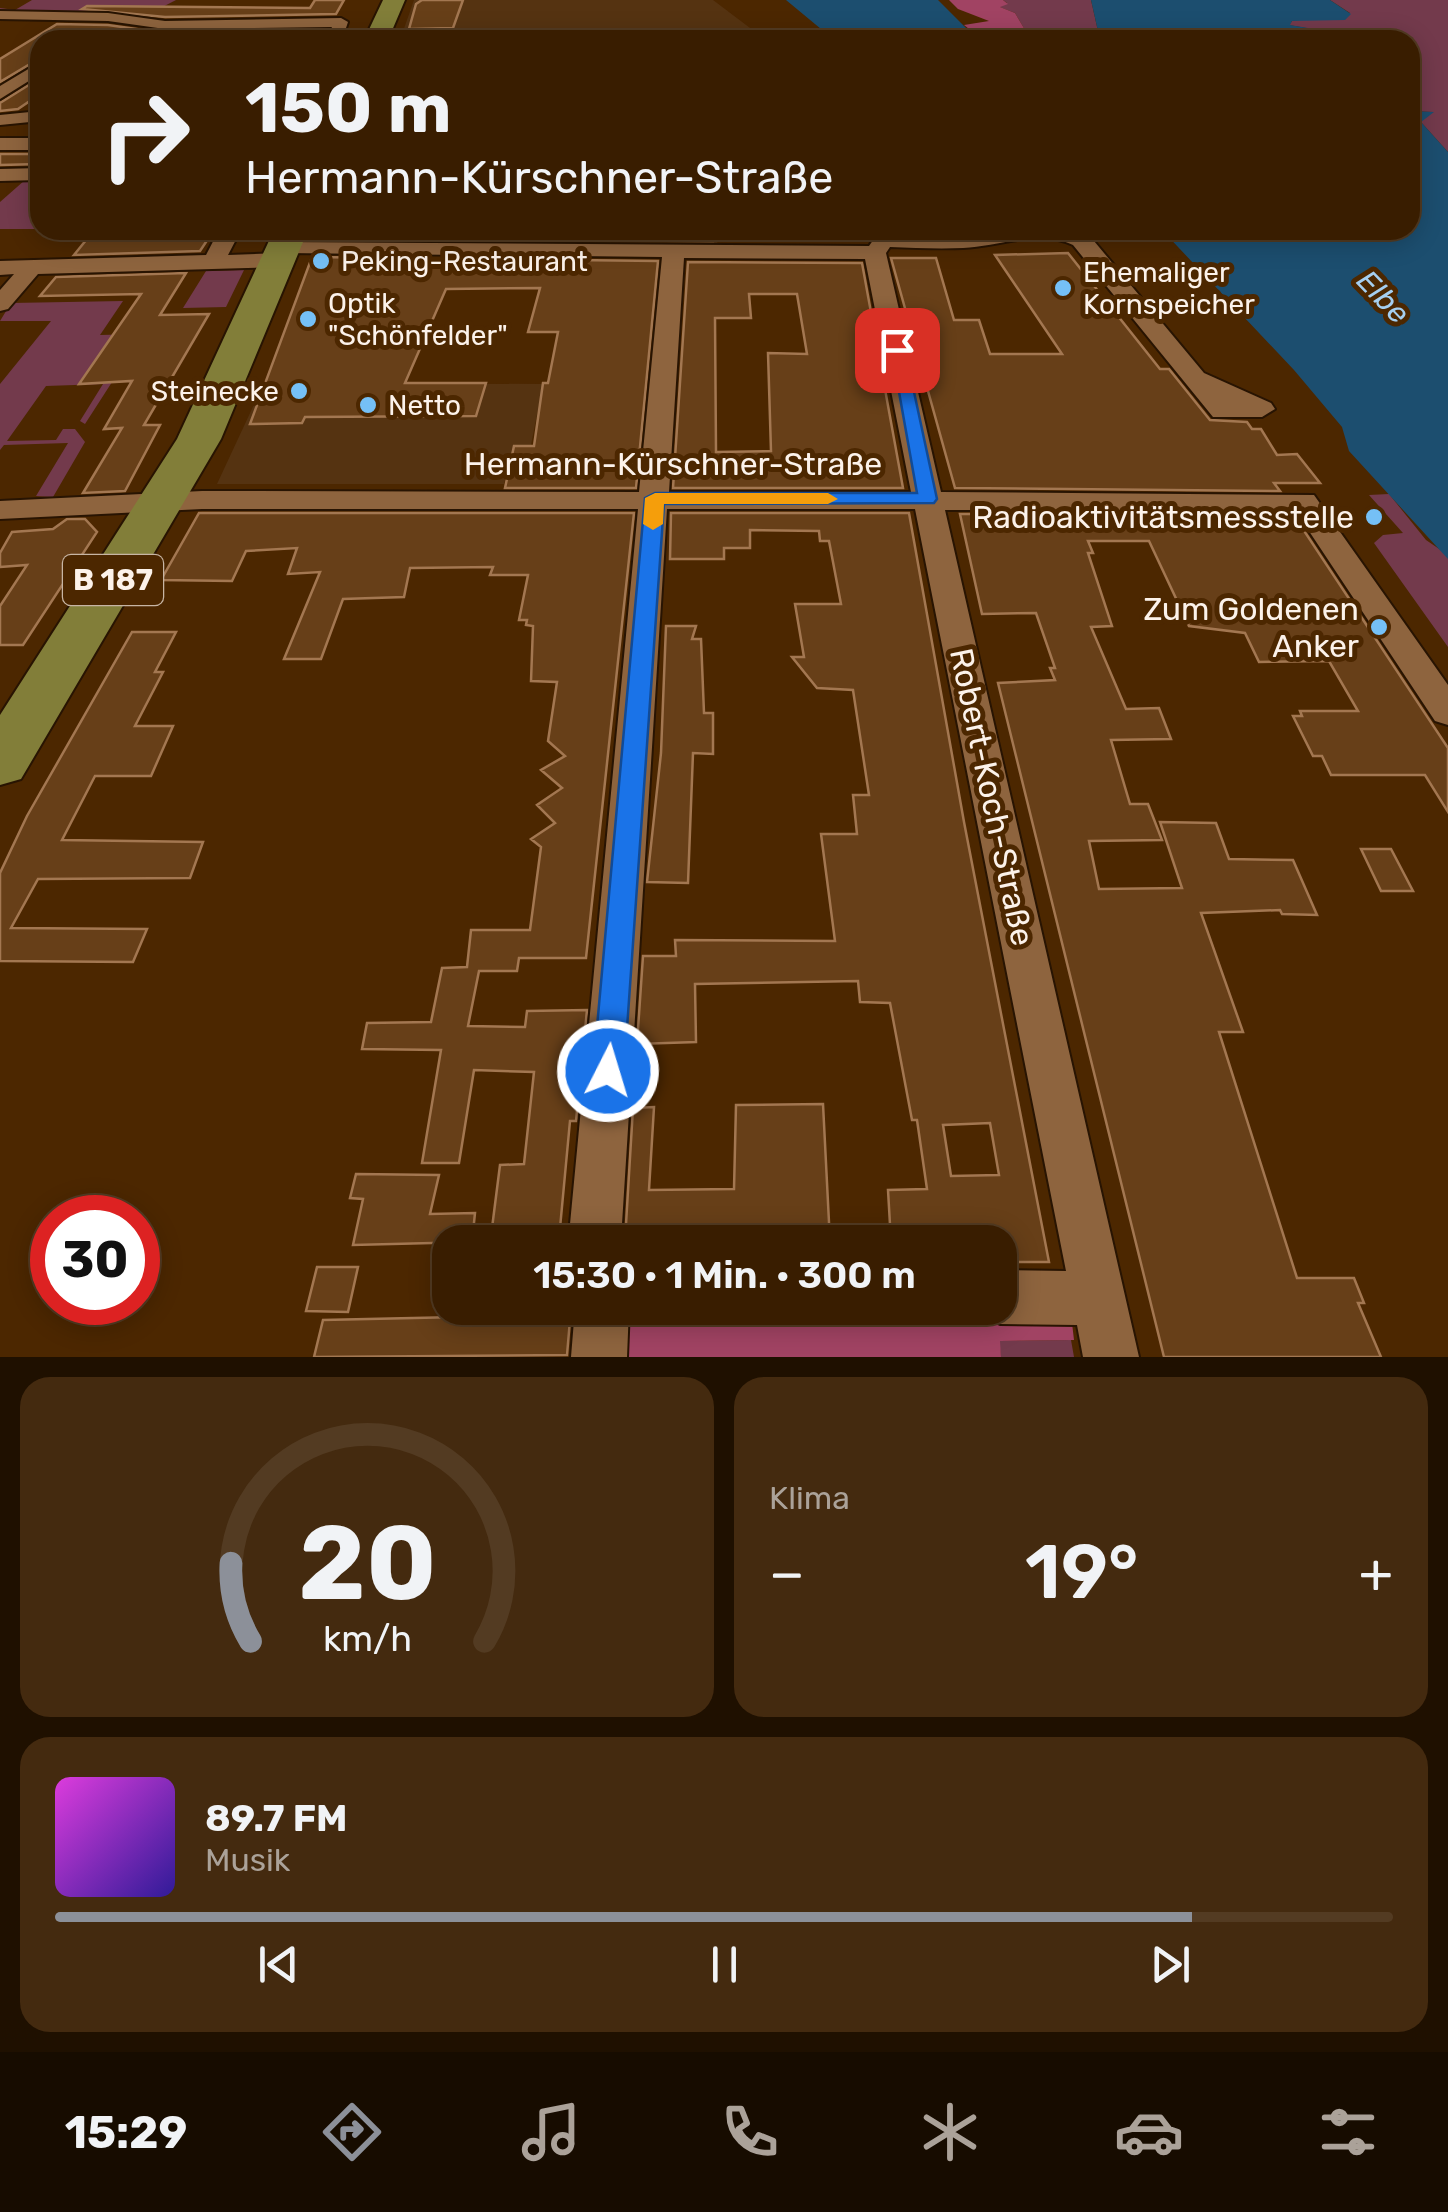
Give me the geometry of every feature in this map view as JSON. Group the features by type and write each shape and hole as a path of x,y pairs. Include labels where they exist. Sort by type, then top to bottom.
{"main road":[{"path":"380,30 394,0"},
{"name":"B 187","path":"0,763 214,410 285,246"}],"street":[{"path":"99,30 161,15 178,6"},
{"path":"0,14 105,16 166,25 341,22 338,30"},
{"path":"298,30 303,23"},
{"path":"0,94 30,77"},
{"path":"0,120 30,117"},
{"path":"0,144 30,144"},
{"path":"0,175 30,174"},
{"path":"213,262 225,240"},
{"path":"0,268 213,262 285,246 673,252 980,240"},
{"path":"1081,240 1194,378"},
{"name":"Robert-Koch-Straße","path":"881,241 927,499 1111,1357"},
{"path":"596,1225 673,252"},
{"path":"0,304 32,267"},
{"name":"Hermann-Kürschner-Straße","path":"0,510 162,500 1304,500 1448,712"},
{"path":"1017,1297 1098,1298"},
{"path":"599,1357 601,1325"}],"shaded area":[{"path":"32,0 176,0 147,15 0,12 0,8 15,10"},
{"path":"414,0 713,0 753,30 404,30"},
{"path":"949,0 1003,0 1008,4 1000,7 1015,13 1025,30 970,30 964,25 989,21 958,9"},
{"path":"1003,0 1091,0 1098,30 1025,30 1015,13 997,6 1007,3"},
{"path":"1330,0 1448,0 1448,152 1420,121 1432,112 1420,111 1420,30 1317,30 1289,25 1292,21 1350,13"},
{"path":"25,180 30,180 30,229 0,229 0,202"},
{"path":"317,240 717,240 717,249 344,244"},
{"path":"244,270 226,307 183,308 206,271"},
{"path":"123,301 100,335 143,334 85,424 80,421 103,384 46,386 7,441 56,440 63,429 75,429 85,442 53,497 36,496 68,443 4,445 0,450 0,384 51,321 0,321 11,303"},
{"path":"264,383 543,384 531,445 514,446 504,484 217,484"},
{"path":"1389,494 1426,540 1448,555 1448,647 1374,543 1383,535 1403,533 1369,495"},
{"path":"1017,1316 1055,1316 1072,1323 1074,1340 1000,1341 1001,1357 622,1357 623,1327 1017,1325"},
{"path":"1071,1340 1074,1357 1001,1357 999,1341"}],"water":[{"path":"786,0 938,0 968,30 824,30"},
{"path":"1091,0 1330,0 1351,14 1345,20 1292,21 1290,25 1320,30 1098,30"},
{"name":"Elbe","path":"1420,111 1434,112 1421,122 1448,152 1448,559 1349,451 1342,427 1171,240 1420,240"}],"building":[{"path":"315,0 344,0 336,14 165,17 82,9 310,8"},
{"path":"422,0 463,0 453,28 409,29 416,4"},
{"path":"57,24 144,30 47,30"},
{"path":"30,41 30,64 0,82 0,59"},
{"path":"30,84 30,101 18,109 0,111 0,103"},
{"path":"0,154 30,154 30,164 0,165"},
{"path":"86,240 207,240 200,251 74,255"},
{"path":"530,240 713,240 713,241"},
{"path":"1068,253 1160,369 1169,369 1210,420 1247,422 1252,429 1261,429 1277,455 1297,454 1320,483 1274,483 1280,491 955,488 891,258 936,258 954,320 979,320 990,354 1062,354 995,255"},
{"path":"312,257 658,261 636,488 505,488 514,446 534,446 543,383 548,383 558,332 528,332 540,288 446,289 405,383 486,383 476,416 305,417 302,423 250,424"},
{"path":"688,262 862,263 903,488 673,488","holes":["749,294 797,294 807,354 768,353 771,451 716,452 715,318 751,318"]},
{"path":"186,273 160,315 209,314 144,425 160,425 125,491 83,493 122,428 104,429 132,381 79,384 141,294 40,296 56,277"},
{"path":"199,513 634,513 586,958 519,958 517,971 479,971 468,1026 525,1027 527,1011 587,1010 576,1121 570,1121 560,1225 492,1225 500,1165 524,1164 534,1072 474,1070 459,1163 422,1163 441,1050 362,1049 367,1023 431,1022 442,968 467,967 471,930 530,930 541,847 531,839 555,823 537,805 562,788 541,770 565,756 548,741 557,682 531,681 533,626 526,625 527,620 519,620 528,575 490,575 493,567 410,568 404,597 343,599 321,659 284,659 320,572 288,574 297,548 246,551 232,581 161,580"},
{"path":"671,513 909,513 1049,1262 1017,1262 1017,1225 890,1225 888,1190 927,1189 917,1120 912,1120 890,1003 860,1002 858,981 695,984 696,1042 637,1044 643,956 676,956 675,940 835,941 821,834 857,834 853,795 869,795 853,690 817,688 792,657 804,657 795,604 841,604 829,541 820,541 819,531 750,530 750,548 724,548 724,559 670,559","holes":["990,1123 999,1175 951,1176 943,1125"]},
{"path":"960,514 1293,514 1448,748 1448,812 1425,775 1331,775 1322,756 1313,756 1293,716 1302,716 1300,711 1358,711 1329,661 1259,662 1245,633 1189,626 1149,541 1088,541 1093,553 1088,553 1112,626 1091,627 1126,709 1159,708 1171,739 1111,740 1130,804 1148,804 1162,840 1089,841 1099,889 1182,888 1160,822 1216,823 1229,859 1293,860 1317,915 1282,914 1280,910 1201,913 1243,1032 1219,1032 1297,1278 1354,1278 1364,1303 1358,1303 1381,1357 1164,1357 998,683 1055,680 1050,668 1055,668 1036,613 982,614"},
{"path":"67,519 85,519 97,532 23,645 0,645 0,606 27,565 0,567 0,553 12,532 53,529"},
{"path":"666,626 696,626 692,639 701,639 704,713 713,713 713,754 693,753 688,883 647,882 661,753"},
{"path":"132,632 176,632 155,672 163,672 135,726 173,726 151,776 95,776 62,840 203,842 190,878 38,879 11,928 147,929 133,962 0,961 0,873 27,816"},
{"path":"1361,849 1391,849 1413,891 1381,891"},
{"path":"823,1104 829,1225 626,1225 633,1108 654,1107 649,1190 734,1189 736,1105"},
{"path":"356,1174 439,1175 430,1214 475,1213 474,1225 432,1225 432,1243 353,1245 363,1199 350,1198"},
{"path":"317,1267 358,1267 348,1312 306,1311"},
{"path":"432,1318 432,1325 570,1325 567,1355 314,1357 323,1320"}],"slow traffic":[{"path":"653,524 655,498 828,499"}],"place":[{"name":"Peking-Restaurant","path":"321,261"},
{"name":"Ehemaliger Kornspeicher","path":"1063,288"},
{"name":"Optik \"Schönfelder\"","path":"308,319"},
{"name":"Steinecke","path":"299,391"},
{"name":"Netto","path":"368,405"},
{"name":"Radioaktivitätsmessstelle","path":"1374,517"},
{"name":"Zum Goldenen Anker","path":"1379,627"}],"route":[{"path":"608,1071 655,498 927,499 897,350"}]}
